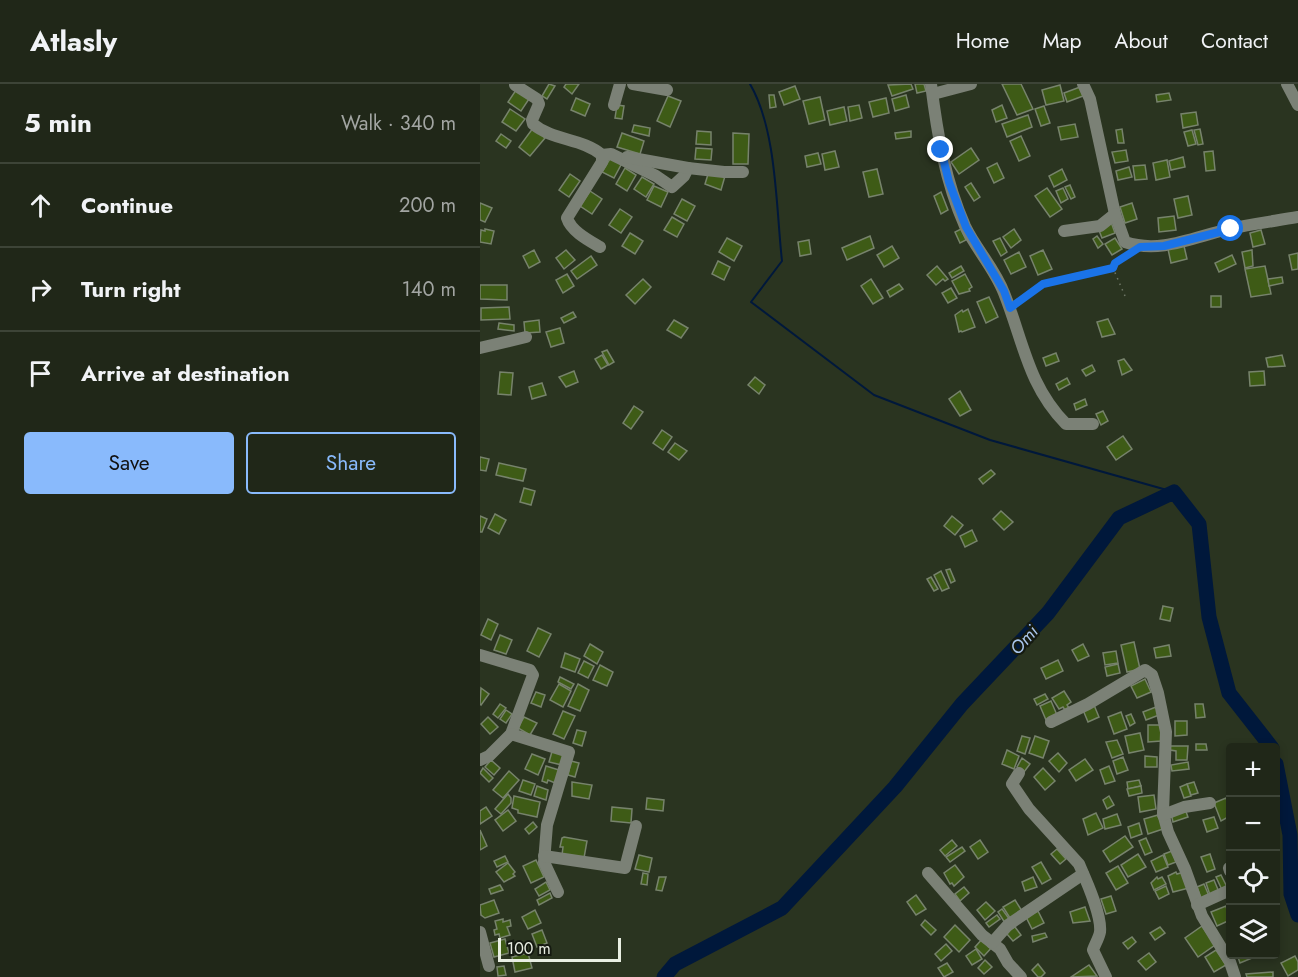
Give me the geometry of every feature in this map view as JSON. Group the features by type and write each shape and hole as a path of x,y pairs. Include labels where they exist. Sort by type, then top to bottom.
{"street":[{"path":"512,84 537,99 539,104 532,120 533,124 550,135 586,146 656,176 672,187 684,176 688,168"},
{"path":"614,105 620,84"},
{"path":"633,84 667,90"},
{"path":"971,84 932,89 937,134 949,182 966,227 1004,291 1038,388 1052,410 1066,424 1093,424"},
{"path":"1083,84 1090,99 1115,214 1125,242 1140,247 1164,246 1231,229 1298,217"},
{"path":"1287,84 1298,105"},
{"path":"607,155 688,168 743,172"},
{"path":"600,247 584,237 568,222 567,218 607,155"},
{"path":"1064,231 1100,226 1115,214"},
{"path":"480,348 526,337"},
{"path":"480,655 530,670 533,675 511,734 489,756 480,760"},
{"path":"1051,722 1088,704 1145,670 1152,675 1166,732 1163,815 1197,905 1230,962 1235,977"},
{"path":"511,734 569,752 547,825 544,856 544,862 558,892"},
{"path":"1019,773 1012,784 1029,809 1079,864 1096,906 1100,932 1093,950 1106,977"},
{"path":"1163,815 1184,807 1210,803"},
{"path":"544,856 625,868 636,826"},
{"path":"928,873 1021,977"},
{"path":"992,943 1008,925 1083,874"},
{"path":"1197,905 1226,892"},
{"path":"480,932 489,966"}],"path":[{"path":"1125,296 1113,268 1115,263 1140,247"},
{"path":"1010,308 1043,284 1113,268"}],"building":[{"path":"549,84 555,86 547,99 542,96"},
{"path":"566,84 579,84 572,94 564,87"},
{"path":"911,84 913,89 892,96 888,85"},
{"path":"915,84 924,84 926,91 917,93"},
{"path":"1002,84 1021,84 1033,109 1017,115"},
{"path":"1060,85 1064,101 1046,105 1042,90"},
{"path":"795,86 800,99 784,105 779,92"},
{"path":"1080,87 1083,96 1067,102 1064,93"},
{"path":"516,90 529,99 521,111 508,102"},
{"path":"1169,93 1171,100 1157,102 1156,95"},
{"path":"769,95 774,95 776,107 770,108"},
{"path":"906,95 909,107 895,111 892,99"},
{"path":"668,96 681,101 670,127 657,121"},
{"path":"820,97 825,120 809,124 803,101"},
{"path":"576,98 590,104 585,116 571,110"},
{"path":"886,98 889,113 873,117 869,102"},
{"path":"617,105 624,106 622,119 615,118"},
{"path":"859,105 862,118 850,121 848,107"},
{"path":"1002,105 1007,118 996,122 992,110"},
{"path":"1044,106 1050,123 1041,126 1035,109"},
{"path":"844,107 847,121 830,125 827,111"},
{"path":"510,109 525,119 516,131 502,122"},
{"path":"1196,112 1198,125 1183,128 1181,114"},
{"path":"1028,115 1032,127 1007,137 1002,124"},
{"path":"1075,124 1078,137 1061,140 1058,127"},
{"path":"634,125 650,128 649,136 632,132"},
{"path":"533,128 545,138 530,156 519,147"},
{"path":"1122,129 1124,143 1118,143 1116,130"},
{"path":"1200,129 1203,144 1198,145 1194,130"},
{"path":"1192,130 1196,144 1188,146 1184,132"},
{"path":"697,131 711,132 711,145 696,144"},
{"path":"911,131 911,137 896,139 895,133"},
{"path":"622,133 644,141 640,154 617,147"},
{"path":"733,133 749,134 748,164 733,164"},
{"path":"501,134 511,141 506,148 496,141"},
{"path":"1021,136 1030,156 1019,161 1010,141"},
{"path":"696,148 712,149 711,160 695,159"},
{"path":"971,148 979,160 959,174 951,162"},
{"path":"1126,150 1128,161 1115,163 1112,152"},
{"path":"835,151 839,167 825,170 822,154"},
{"path":"1213,151 1215,170 1206,171 1204,152"},
{"path":"818,153 821,164 807,167 805,156"},
{"path":"611,157 622,163 614,178 602,172"},
{"path":"1183,157 1185,167 1171,170 1169,161"},
{"path":"1167,160 1170,177 1156,180 1153,163"},
{"path":"997,163 1004,178 994,183 987,168"},
{"path":"1145,165 1147,179 1135,180 1133,166"},
{"path":"1129,167 1132,177 1118,180 1116,171"},
{"path":"625,168 636,175 627,191 616,184"},
{"path":"877,169 883,194 869,197 863,172"},
{"path":"1062,169 1067,180 1054,187 1049,176"},
{"path":"709,171 725,176 721,190 705,184"},
{"path":"570,174 580,181 569,197 559,190"},
{"path":"642,177 654,184 646,197 634,189"},
{"path":"971,183 980,197 974,201 965,187"},
{"path":"1070,185 1075,197 1071,199 1065,187"},
{"path":"654,186 668,192 661,207 647,200"},
{"path":"1047,188 1062,209 1050,217 1035,196"},
{"path":"1063,188 1068,199 1061,203 1056,191"},
{"path":"590,191 602,199 592,214 580,206"},
{"path":"941,192 948,210 941,214 934,196"},
{"path":"1188,196 1192,215 1178,218 1174,199"},
{"path":"682,199 695,206 687,221 674,214"},
{"path":"480,203 492,208 485,222 480,220"},
{"path":"1132,203 1137,219 1125,223 1120,207"},
{"path":"620,209 632,217 621,233 609,225"},
{"path":"1174,216 1176,230 1159,232 1158,218"},
{"path":"672,217 684,224 677,237 664,230"},
{"path":"1111,222 1115,233 1102,238 1098,228"},
{"path":"485,229 494,231 491,244 480,242 481,230 485,231"},
{"path":"961,229 966,240 960,243 955,232"},
{"path":"1014,229 1021,240 1011,248 1003,237"},
{"path":"1261,230 1265,244 1253,247 1250,233"},
{"path":"630,233 643,241 635,254 622,246"},
{"path":"870,236 874,248 847,260 842,248"},
{"path":"1097,236 1103,244 1098,248 1093,239"},
{"path":"727,238 742,246 734,261 719,252"},
{"path":"1000,238 1007,252 1001,256 993,241"},
{"path":"1115,238 1122,249 1112,255 1105,244"},
{"path":"809,240 811,254 800,256 798,242"},
{"path":"892,246 899,258 884,267 877,255"},
{"path":"1184,246 1187,259 1171,263 1168,249"},
{"path":"534,250 540,262 529,268 523,256"},
{"path":"566,250 575,260 564,269 556,258"},
{"path":"1043,250 1052,269 1038,275 1030,256"},
{"path":"1252,250 1253,266 1245,268 1242,252"},
{"path":"1019,252 1026,267 1011,274 1004,260"},
{"path":"1298,253 1298,269 1292,270 1289,255"},
{"path":"1232,255 1236,264 1219,272 1215,263"},
{"path":"591,256 597,265 577,279 571,271"},
{"path":"718,261 730,267 724,280 712,274"},
{"path":"937,266 948,279 945,281 943,279 936,285 927,275"},
{"path":"961,266 964,271 952,278 949,273"},
{"path":"1265,266 1271,294 1251,297 1245,269"},
{"path":"567,274 574,286 563,293 556,280"},
{"path":"965,274 972,287 970,291 959,294 952,281"},
{"path":"1282,277 1283,283 1269,286 1268,279"},
{"path":"643,279 651,287 635,304 626,295"},
{"path":"871,279 883,298 873,304 861,286"},
{"path":"899,284 903,289 890,297 887,291"},
{"path":"480,285 507,285 507,300 480,299"},
{"path":"951,288 957,298 948,303 942,293"},
{"path":"1211,296 1221,296 1221,307 1211,307"},
{"path":"989,297 998,317 986,323 977,302"},
{"path":"509,307 510,319 481,320 481,308"},
{"path":"968,309 975,327 959,332 955,315"},
{"path":"573,312 576,317 564,323 561,318"},
{"path":"1108,319 1115,334 1102,337 1097,322"},
{"path":"539,320 540,332 525,333 524,322"},
{"path":"674,320 688,328 681,338 667,330"},
{"path":"499,323 514,325 514,331 498,329"},
{"path":"560,328 564,343 551,347 546,332"},
{"path":"607,350 614,362 609,365 602,352"},
{"path":"1056,353 1059,361 1046,366 1043,358"},
{"path":"602,355 608,365 601,369 595,359"},
{"path":"1282,355 1285,366 1268,367 1266,358"},
{"path":"1124,359 1132,370 1122,375 1118,361"},
{"path":"1092,365 1095,371 1086,376 1082,370"},
{"path":"574,371 578,382 566,387 559,377"},
{"path":"1264,371 1265,385 1250,386 1249,372"},
{"path":"500,372 513,373 511,395 498,394"},
{"path":"755,377 765,385 759,394 748,385"},
{"path":"1067,378 1070,384 1059,390 1056,384"},
{"path":"542,383 546,395 532,399 529,387"},
{"path":"960,391 971,410 960,416 949,399"},
{"path":"1085,399 1087,405 1076,410 1074,404"},
{"path":"634,406 643,412 631,429 623,423"},
{"path":"1103,411 1108,421 1101,425 1096,414"},
{"path":"662,430 672,437 663,450 653,443"},
{"path":"1123,436 1132,449 1116,460 1107,447"},
{"path":"675,443 687,451 679,460 668,452"},
{"path":"480,457 489,459 486,471 480,470"},
{"path":"499,463 526,469 523,481 496,475"},
{"path":"991,470 995,474 983,484 979,479"},
{"path":"524,488 535,491 531,505 520,502"},
{"path":"1001,511 1013,522 1004,530 993,519"},
{"path":"495,514 506,520 499,534 488,528"},
{"path":"480,516 487,519 482,532 480,532"},
{"path":"952,516 963,525 955,535 944,526"},
{"path":"972,530 977,541 965,547 960,536"},
{"path":"950,569 955,581 951,583 946,570"},
{"path":"941,571 949,588 942,591 934,575"},
{"path":"931,577 938,589 934,591 927,579"},
{"path":"1163,606 1173,608 1170,621 1160,619"},
{"path":"488,619 498,624 491,640 481,635"},
{"path":"538,628 551,634 539,657 527,651"},
{"path":"500,635 512,640 506,654 494,650"},
{"path":"1134,642 1140,669 1127,672 1121,645"},
{"path":"590,644 603,652 597,664 584,656"},
{"path":"1083,644 1089,656 1078,661 1072,650"},
{"path":"1169,645 1171,656 1156,658 1154,648"},
{"path":"1116,651 1118,663 1105,665 1103,653"},
{"path":"565,653 580,659 575,672 561,667"},
{"path":"1058,660 1063,671 1046,679 1041,668"},
{"path":"584,661 594,666 588,678 578,673"},
{"path":"1118,664 1120,673 1107,676 1105,667"},
{"path":"600,665 613,672 607,686 593,680"},
{"path":"560,677 574,684 571,689 558,682"},
{"path":"1145,679 1151,692 1137,698 1131,686"},
{"path":"559,684 571,691 563,707 550,700"},
{"path":"578,684 589,690 580,711 568,706"},
{"path":"481,688 489,694 481,705 480,704"},
{"path":"1064,691 1071,702 1067,705 1069,708 1065,710 1063,707 1059,709 1052,698"},
{"path":"536,692 545,695 541,707 531,703"},
{"path":"1045,694 1048,699 1037,705 1034,699"},
{"path":"1051,701 1057,715 1046,720 1040,706"},
{"path":"500,704 506,708 498,718 493,714"},
{"path":"1195,704 1203,704 1205,717 1196,718"},
{"path":"1094,705 1099,717 1088,722 1083,710"},
{"path":"1156,707 1159,715 1146,720 1143,712"},
{"path":"506,710 512,714 506,723 500,719"},
{"path":"563,711 575,716 564,739 553,734"},
{"path":"1121,712 1127,729 1114,734 1108,717"},
{"path":"1131,714 1135,723 1130,726 1126,716"},
{"path":"488,717 498,727 490,734 481,724"},
{"path":"524,717 537,723 530,735 518,728"},
{"path":"1175,721 1187,721 1187,735 1175,736"},
{"path":"1148,725 1161,725 1161,741 1148,742"},
{"path":"577,730 586,732 582,746 573,743"},
{"path":"1140,733 1144,750 1129,753 1125,736"},
{"path":"1022,736 1030,738 1025,754 1017,751"},
{"path":"1035,736 1049,741 1043,758 1029,753"},
{"path":"1117,740 1123,754 1112,758 1106,742"},
{"path":"1196,744 1206,744 1207,750 1196,750"},
{"path":"1170,746 1188,746 1187,760 1176,760 1176,751 1170,750"},
{"path":"553,748 565,751 562,765 549,762"},
{"path":"1007,750 1019,756 1014,769 1002,764"},
{"path":"1058,753 1067,763 1059,772 1049,761"},
{"path":"532,754 545,759 538,775 525,769"},
{"path":"1145,756 1157,757 1157,767 1145,767"},
{"path":"1123,757 1128,770 1117,774 1113,761"},
{"path":"1022,758 1030,764 1024,772 1017,767"},
{"path":"1085,759 1093,770 1076,781 1069,770"},
{"path":"491,760 500,768 494,775 485,767"},
{"path":"571,761 579,763 575,777 568,775"},
{"path":"1188,762 1189,769 1172,771 1171,765"},
{"path":"546,766 559,770 555,783 548,780 547,783 542,781"},
{"path":"1109,766 1115,781 1105,784 1100,770"},
{"path":"483,768 493,778 489,782 480,773"},
{"path":"1043,768 1055,781 1045,790 1034,777"},
{"path":"509,771 519,780 503,798 493,790"},
{"path":"523,780 535,784 531,795 519,791"},
{"path":"1139,780 1141,786 1128,789 1127,782"},
{"path":"572,782 592,785 589,799 572,796"},
{"path":"1194,782 1198,793 1191,795 1187,784"},
{"path":"1187,784 1191,796 1184,798 1180,787"},
{"path":"537,786 548,790 546,800 534,796"},
{"path":"1141,786 1142,793 1129,796 1127,789"},
{"path":"508,794 511,803 501,814 495,809"},
{"path":"1154,795 1156,809 1140,812 1138,797"},
{"path":"514,796 540,802 537,817 518,813 518,810 512,808"},
{"path":"1109,796 1114,805 1107,809 1103,800"},
{"path":"647,798 664,800 663,811 646,809"},
{"path":"1226,798 1226,818 1221,821 1214,803"},
{"path":"486,807 492,816 480,824 480,811"},
{"path":"612,807 632,809 631,823 611,821"},
{"path":"1185,809 1188,817 1173,822 1171,813"},
{"path":"508,810 516,821 503,831 495,820"},
{"path":"1096,813 1103,828 1088,835 1083,819"},
{"path":"1117,814 1121,825 1105,829 1103,819"},
{"path":"1158,815 1163,829 1148,834 1144,819"},
{"path":"1214,817 1218,828 1207,832 1203,820"},
{"path":"533,822 537,827 529,834 525,829"},
{"path":"1139,823 1142,834 1131,838 1128,827"},
{"path":"480,830 487,846 480,850"},
{"path":"1125,836 1133,847 1110,862 1103,851"},
{"path":"564,837 587,841 584,858 562,855 563,847 560,847"},
{"path":"1146,838 1152,852 1145,855 1139,841"},
{"path":"952,840 957,846 945,856 940,850"},
{"path":"980,840 988,852 978,859 970,847"},
{"path":"962,847 965,851 950,862 946,857"},
{"path":"1057,849 1066,859 1060,864 1051,854"},
{"path":"1172,851 1176,862 1168,865 1164,854"},
{"path":"1138,854 1146,867 1128,877 1121,865"},
{"path":"1210,854 1215,869 1207,872 1201,857"},
{"path":"639,855 652,858 649,872 635,869"},
{"path":"1163,855 1168,867 1156,872 1151,861"},
{"path":"505,856 508,862 497,867 494,861"},
{"path":"536,860 544,877 531,883 523,866"},
{"path":"1041,862 1051,879 1042,884 1032,867"},
{"path":"508,863 515,872 513,874 515,876 504,882 496,872"},
{"path":"955,865 964,877 954,886 950,884 944,873"},
{"path":"1118,866 1128,883 1116,890 1106,873"},
{"path":"1176,872 1177,874 1184,872 1189,888 1173,892 1168,876"},
{"path":"643,873 648,874 647,885 641,884"},
{"path":"1221,875 1226,888 1222,890 1216,877"},
{"path":"659,877 666,877 662,891 656,890"},
{"path":"1033,877 1037,887 1025,891 1022,882"},
{"path":"1157,877 1158,879 1162,877 1166,884 1154,890 1151,883"},
{"path":"1214,880 1219,892 1210,895 1206,883"},
{"path":"546,882 550,890 539,896 535,889"},
{"path":"1204,884 1209,896 1201,899 1197,887"},
{"path":"500,885 503,890 491,894 489,889"},
{"path":"1166,886 1169,894 1159,899 1155,891"},
{"path":"964,887 969,893 960,901 955,894"},
{"path":"550,893 552,898 539,905 537,900"},
{"path":"916,895 926,909 916,915 907,902"},
{"path":"1111,896 1116,911 1106,914 1101,899"},
{"path":"494,900 499,913 485,918 481,915 480,905"},
{"path":"1015,900 1022,911 1010,918 1003,907"},
{"path":"986,902 995,911 985,920 977,910"},
{"path":"1226,906 1226,922 1217,926 1211,912"},
{"path":"1085,907 1090,921 1073,923 1070,912"},
{"path":"1002,909 1010,920 1005,923 998,912"},
{"path":"535,910 541,923 528,929 522,917"},
{"path":"1038,911 1044,923 1032,929 1026,917"},
{"path":"997,915 1000,919 989,927 986,923"},
{"path":"503,919 503,922 510,920 511,926 507,927 510,935 500,938 499,934 495,935 494,930 497,929 495,921"},
{"path":"925,920 936,930 931,935 921,925"},
{"path":"955,925 970,940 959,952 944,937"},
{"path":"1202,926 1215,945 1198,957 1185,938"},
{"path":"1015,927 1021,935 1013,941 1006,933"},
{"path":"1160,927 1165,933 1155,940 1150,933"},
{"path":"542,930 547,943 537,947 532,934"},
{"path":"1045,933 1047,937 1033,942 1032,936"},
{"path":"1132,937 1136,942 1128,949 1123,943"},
{"path":"983,938 993,946 984,956 975,947"},
{"path":"505,939 509,953 494,957 490,943"},
{"path":"946,944 952,951 941,961 935,954"},
{"path":"976,949 982,959 972,965 966,956"},
{"path":"1216,950 1226,965 1214,972 1205,957"},
{"path":"528,953 532,968 515,972 512,957"},
{"path":"1149,953 1156,962 1146,970 1138,961"},
{"path":"1295,956 1298,970 1288,976 1281,963"},
{"path":"985,960 992,967 984,974 978,968"},
{"path":"947,963 953,972 944,977 938,968"},
{"path":"1038,964 1045,973 1041,977 1038,977 1032,970"},
{"path":"1089,965 1097,976 1071,977"},
{"path":"504,966 506,975 498,976 497,967"},
{"path":"1273,972 1273,977 1247,977 1246,974"}],"waterway":[{"path":"750,84 766,124 770,146 782,261 751,302 874,395 990,440 1174,492"},
{"name":"Omi","path":"664,977 675,964 782,908 895,787 962,704 1048,613 1119,518 1174,492 1199,524 1209,617 1229,693 1268,743"},
{"name":"Omi","path":"1280,784 1290,835 1291,894 1298,915"}],"route":[{"path":"941,150 949,182 966,227 1004,291 1010,308 1043,284 1113,268 1115,263 1140,247 1164,246 1231,229"}]}
